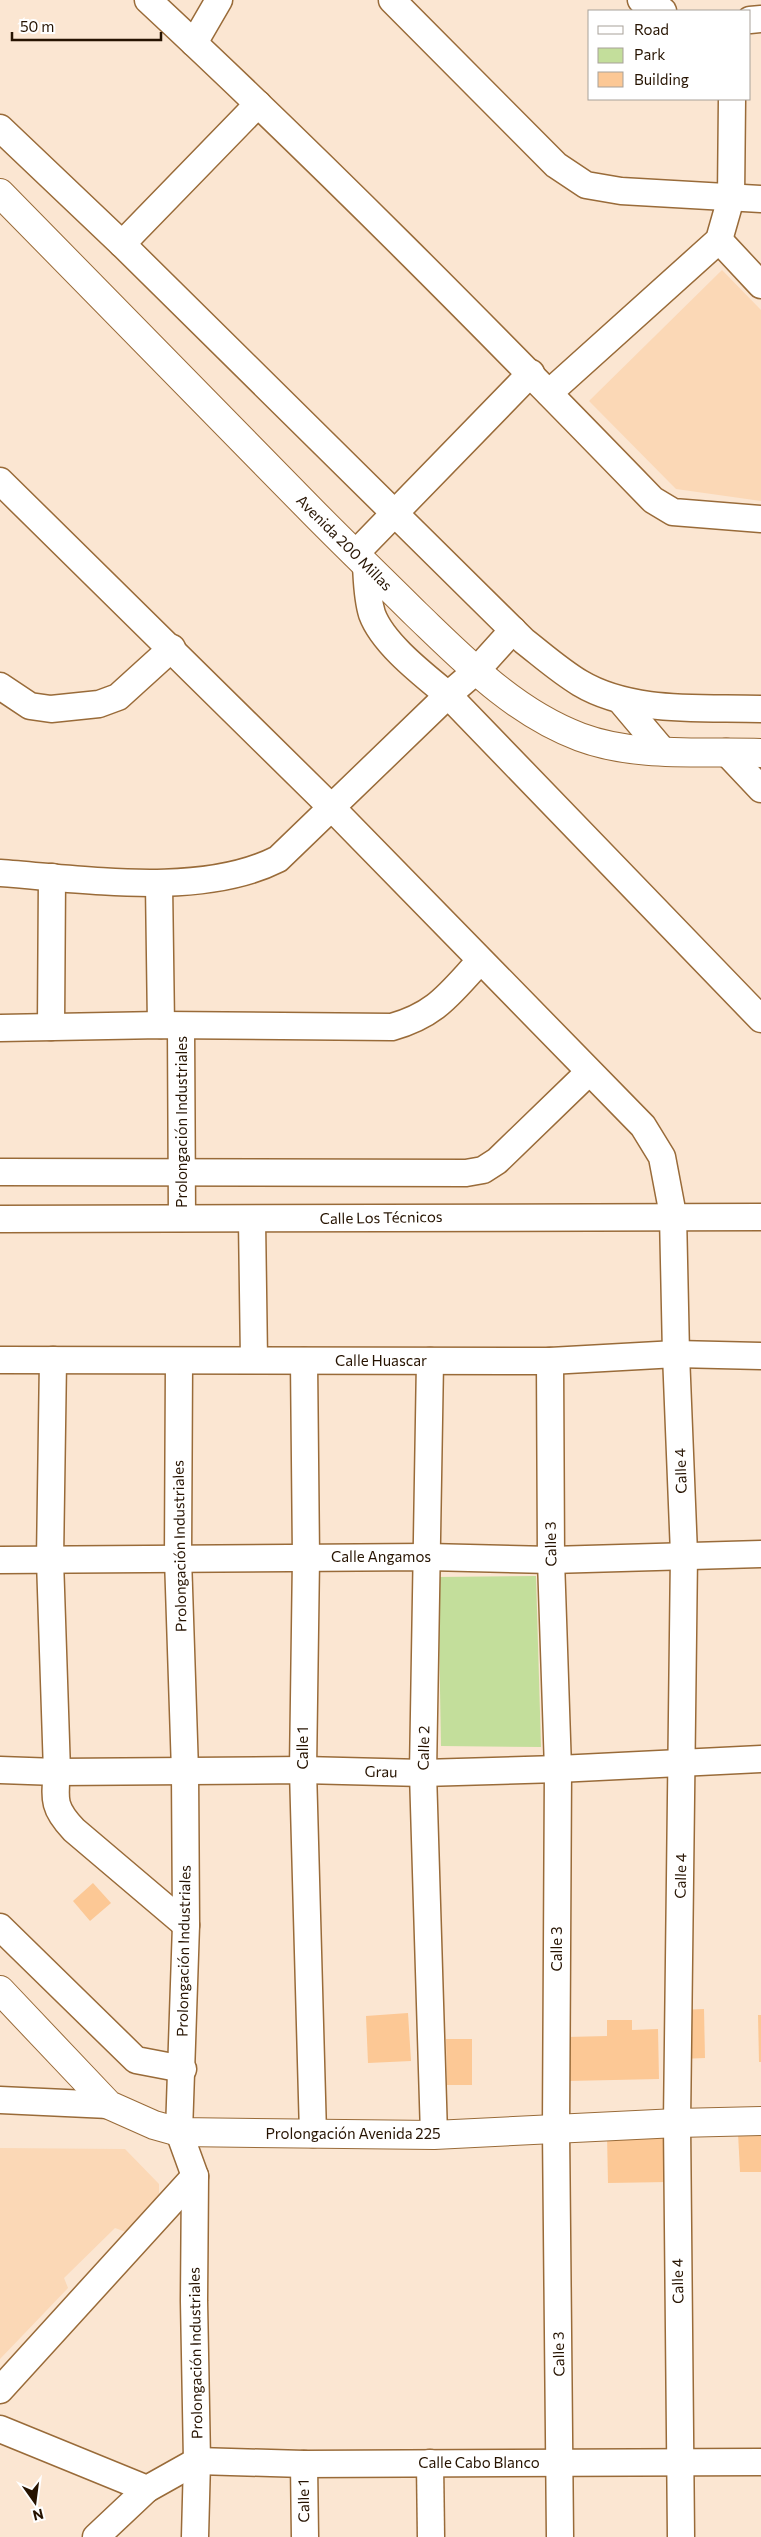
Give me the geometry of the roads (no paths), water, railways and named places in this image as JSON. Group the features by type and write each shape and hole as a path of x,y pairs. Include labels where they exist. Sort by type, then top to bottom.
{"main road":[{"name":"Avenida 200 Millas","path":"0,194 360,559 476,672 516,703 559,728 608,745 663,751 761,753"},
{"name":"Prolongación Avenida 225","path":"0,1990 109,2105 154,2125 180,2132 434,2135 677,2123 761,2121"}],"street":[{"path":"148,0 258,104 531,373 653,500 673,512 761,519"},
{"path":"194,43 219,0"},
{"path":"392,0 556,165 586,185 620,191 761,199"},
{"path":"641,0 661,10"},
{"path":"549,393 719,240 731,198 732,100"},
{"path":"122,244 258,104"},
{"path":"0,128 122,244 393,514 513,630 580,683 620,700 660,706 761,709"},
{"path":"719,240 761,284"},
{"path":"531,373 393,514 360,559 368,598 380,630 414,666 448,695 761,1019"},
{"name":"Calle 4","path":"0,481 172,648 332,808 643,1126 662,1157 673,1216 684,1554 683,1764 677,2123 681,2537"},
{"path":"0,873 159,884 257,870 278,859 448,695 476,672 513,630"},
{"path":"0,686 30,706 52,710 99,704 118,697 172,648"},
{"path":"620,700 663,751"},
{"path":"726,752 761,789"},
{"path":"51,1027 52,877"},
{"name":"Prolongación Industriales","path":"159,884 182,1172 182,1218"},
{"path":"0,1028 171,1026 392,1027 417,1020 435,1009 480,960"},
{"path":"0,1172 466,1173 484,1170 497,1161 590,1072"},
{"name":"Calle Los Técnicos","path":"0,1219 182,1218 252,1220 673,1216 761,1217"},
{"path":"252,1220 254,1360"},
{"name":"Calle Huascar","path":"0,1360 550,1362 676,1354 761,1356"},
{"path":"54,1360 50,1560 57,1772 55,1795 60,1815 74,1830 186,1925"},
{"name":"Calle 1","path":"304,1361 306,1558 303,1770 313,2134"},
{"name":"Calle 2","path":"430,1361 423,1773 434,2135"},
{"name":"Prolongación Industriales","path":"180,1362 178,1558 185,1771 186,1925 180,2132 195,2176 194,2301 197,2461 195,2537"},
{"name":"Calle 3","path":"550,1362 551,1560 558,1769 556,2129 560,2537"},
{"name":"Calle Angamos","path":"0,1560 428,1557 551,1560 684,1554 761,1554"},
{"name":"Grau","path":"0,1770 57,1772 303,1770 423,1773 683,1764 761,1759"},
{"path":"0,1927 136,2060 182,2069"},
{"path":"0,2100 109,2105"},
{"path":"0,2390 195,2176"},
{"path":"0,2429 147,2489"},
{"path":"96,2537 147,2489 197,2461"},
{"name":"Calle Cabo Blanco","path":"197,2461 304,2464 761,2462"},
{"name":"Calle 1","path":"304,2464 305,2537"},
{"path":"430,2464 431,2537"}]}
